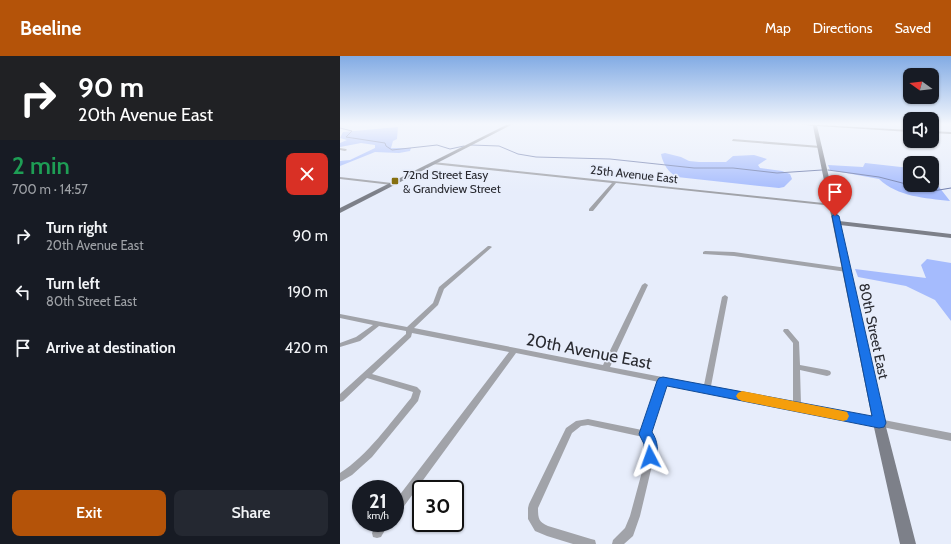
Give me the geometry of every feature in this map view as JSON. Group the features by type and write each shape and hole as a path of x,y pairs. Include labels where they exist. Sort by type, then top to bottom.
{"street":[{"path":"340,211 466,147"},
{"name":"80th Street East","path":"820,147 879,423 907,543"},
{"path":"340,149 345,150"},
{"name":"25th Avenue East","path":"433,163 833,205"},
{"path":"340,178 392,184"},
{"path":"591,210 615,182"},
{"path":"837,223 951,236"},
{"path":"340,399 409,335 409,329 436,304 442,288 490,247"},
{"path":"705,253 734,254 847,270"},
{"path":"605,369 645,285"},
{"path":"706,389 725,297"},
{"name":"20th Avenue East","path":"340,316 951,437"},
{"path":"340,345 358,339 379,323"},
{"path":"786,331 796,342 797,407"},
{"path":"404,497 514,351"},
{"path":"796,367 827,373"},
{"path":"340,478 353,470 365,457 415,399 417,392 407,386 366,375"},
{"path":"645,434 663,381"},
{"path":"591,544 543,529 536,524 533,515 534,503 569,431 579,423 588,422 645,434 649,437 651,444 650,457 635,516 626,536 617,544"},
{"path":"907,543 918,544"}],"shaded area":[{"path":"375,147 391,147 391,148 411,148 410,151 399,153 375,152 340,166 340,161 350,160"},
{"path":"665,153 681,157 689,161 699,162 726,162 733,156 754,155 767,159 758,165 760,168 782,171 790,174 792,179 784,187 779,188 677,177 671,173 663,161 661,154"},
{"path":"865,163 903,167 903,192 939,192 939,187 950,201 912,196 895,190 879,179 830,170 828,165 863,167"},
{"path":"927,259 951,263 951,321 935,300 906,286 858,277 855,269 926,278 921,265"}],"waterway":[{"path":"387,147 392,150 421,147"},
{"path":"443,147 450,149 460,147"},
{"path":"501,147 518,154 536,157 610,159 694,168 733,168 777,173 822,170"},
{"path":"828,170 879,177 933,191 951,188"}],"slow traffic":[{"path":"742,396 843,416"}],"place":[{"name":"72nd Street Easy & Grandview Street","path":"395,181"}],"route":[{"path":"650,457 651,444 649,437 645,434 650,424 663,381 879,423 835,216"}]}
